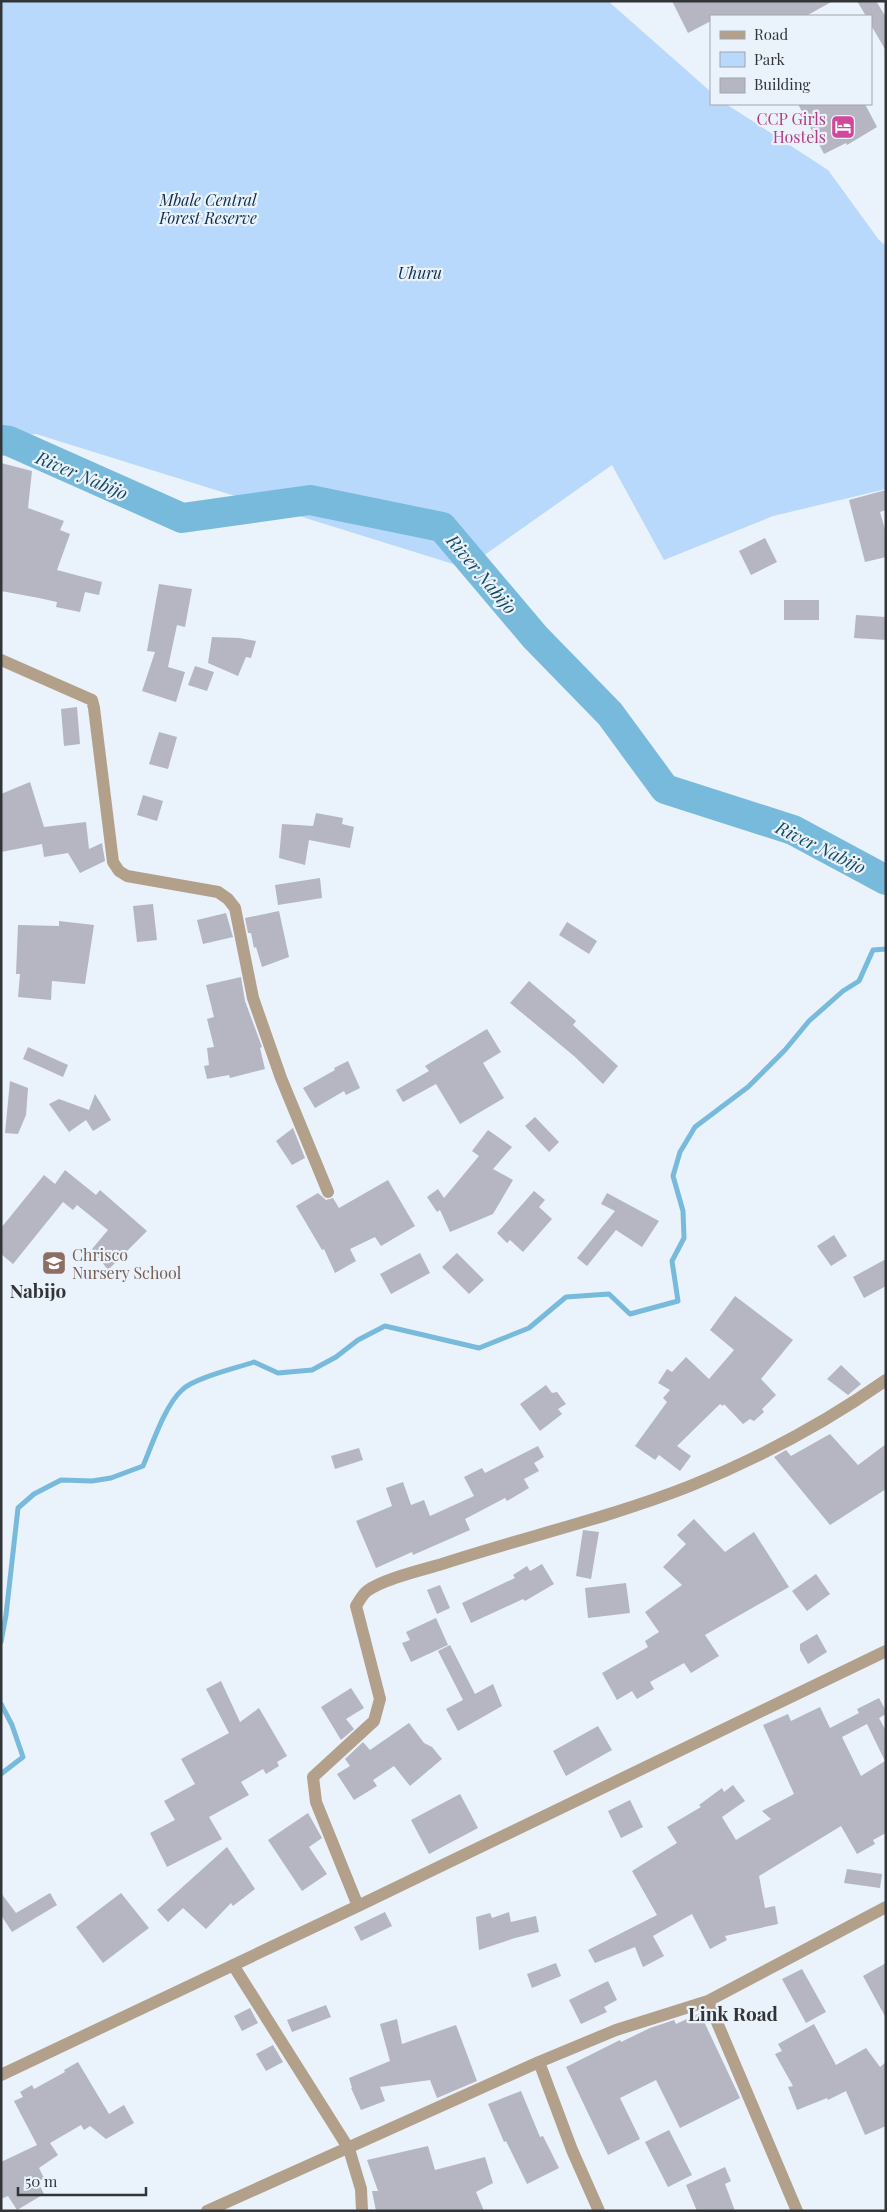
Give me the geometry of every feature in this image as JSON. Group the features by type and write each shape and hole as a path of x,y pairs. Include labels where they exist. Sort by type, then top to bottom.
{"street":[{"path":"1,660 92,700 113,862 119,871 126,876 218,892 228,899 235,908 253,998 281,1078 328,1192"},
{"path":"358,1906 316,1802 313,1777 374,1721 380,1699 356,1606 367,1591 386,1582 498,1546 619,1512 691,1485 798,1436 843,1411 886,1380"},
{"path":"1,2075 358,1906 886,1651"},
{"path":"207,2211 349,2149 539,2062 616,2030 708,2002 886,1907"},
{"path":"233,1965 349,2149 361,2189 362,2211"},
{"path":"708,2002 797,2211"},
{"path":"539,2062 572,2150 599,2211"}],"green space":[{"name":"Uhuru","path":"1,1 608,1 710,91 710,105 728,105 828,170 879,240 886,246 886,489 773,516 664,560 612,465 466,568 36,434 1,437"}],"building":[{"path":"672,1 833,1 808,15 710,15 710,22 688,33"},
{"path":"857,1 876,1 886,17 886,51 872,27 872,15 865,15"},
{"path":"799,105 866,105 877,127 847,145 846,143 824,154"},
{"path":"1,463 32,471 28,508 64,521 60,530 70,534 57,570 102,582 99,595 85,592 80,612 56,607 57,602 1,591"},
{"path":"886,490 886,510 880,512 886,533 886,557 865,562 849,500"},
{"path":"765,538 777,562 751,575 739,551"},
{"path":"159,584 192,589 185,627 177,625 168,667 185,672 176,702 142,691 155,652 147,651"},
{"path":"784,600 819,600 819,620 784,620"},
{"path":"856,615 886,617 886,640 854,638"},
{"path":"212,637 256,641 251,658 246,657 238,676 208,663"},
{"path":"195,666 214,672 207,691 188,685"},
{"path":"77,707 80,744 64,746 61,709"},
{"path":"159,732 177,737 168,769 149,764"},
{"path":"30,782 44,827 86,822 89,849 102,843 105,861 80,873 68,853 44,857 42,844 1,852 1,794"},
{"path":"143,795 163,801 157,821 137,815"},
{"path":"316,813 343,818 342,824 354,827 350,848 309,840 305,865 279,858 282,824 313,826"},
{"path":"320,878 322,898 278,905 275,885"},
{"path":"153,904 157,940 137,942 133,906"},
{"path":"279,911 289,957 262,967 256,947 254,948 251,933 248,933 245,918"},
{"path":"226,913 233,937 203,944 197,920"},
{"path":"59,921 94,925 85,984 52,981 51,1000 18,997 20,974 16,974 18,925 59,926"},
{"path":"567,922 597,941 589,954 559,935"},
{"path":"241,977 245,1001 262,1047 260,1048 265,1069 230,1078 229,1075 207,1079 204,1066 209,1065 207,1048 214,1047 207,1019 214,1017 206,985"},
{"path":"529,981 576,1021 573,1025 618,1066 603,1084 574,1056 510,1003"},
{"path":"487,1029 501,1052 483,1063 504,1098 460,1124 436,1084 403,1102 396,1090 429,1071 425,1066"},
{"path":"28,1047 68,1065 63,1077 23,1059"},
{"path":"348,1061 360,1088 346,1095 344,1091 315,1108 303,1088"},
{"path":"10,1081 28,1088 26,1115 18,1134 5,1133"},
{"path":"95,1094 111,1120 93,1131 86,1120 69,1132 49,1104 59,1099 89,1110"},
{"path":"535,1117 559,1142 549,1152 525,1126"},
{"path":"293,1128 305,1158 292,1165 276,1141"},
{"path":"488,1130 512,1147 493,1169 513,1180 493,1214 450,1232 440,1210 437,1212 427,1197 438,1189 444,1198 479,1156 472,1151"},
{"path":"65,1170 96,1195 100,1190 147,1231 108,1270 92,1249 108,1230 77,1205 73,1210 63,1202 13,1264 1,1254 1,1228 44,1175 55,1184"},
{"path":"388,1180 415,1226 381,1246 375,1237 350,1249 356,1261 335,1273 324,1249 322,1250 296,1206 318,1193 326,1200 333,1198 339,1208"},
{"path":"534,1191 545,1200 539,1207 552,1219 523,1252 510,1240 507,1243 497,1233"},
{"path":"607,1193 659,1221 642,1247 616,1230 587,1266 577,1258 615,1211 601,1204"},
{"path":"834,1235 847,1256 831,1266 817,1246"},
{"path":"420,1253 430,1273 391,1294 380,1274"},
{"path":"457,1253 484,1280 469,1294 442,1267"},
{"path":"886,1259 886,1286 864,1298 853,1277"},
{"path":"735,1296 793,1340 761,1379 776,1395 762,1409 764,1412 754,1421 750,1419 743,1424 724,1404 723,1406 720,1404 677,1446 691,1456 680,1471 659,1455 655,1460 635,1446 667,1402 663,1398 670,1390 658,1383 667,1369 672,1372 686,1357 709,1379 734,1350 710,1330"},
{"path":"841,1365 861,1384 848,1395 827,1379"},
{"path":"546,1385 552,1393 557,1392 566,1404 558,1409 562,1414 540,1431 520,1404"},
{"path":"830,1434 858,1465 886,1444 886,1489 830,1525 774,1457 786,1450 791,1456"},
{"path":"538,1446 544,1457 534,1463 539,1471 524,1479 529,1488 507,1501 505,1498 465,1519 470,1530 413,1555 412,1552 376,1568 356,1521 392,1506 386,1488 403,1482 411,1505 424,1500 430,1516 474,1496 464,1477 482,1468 485,1473"},
{"path":"359,1448 363,1460 335,1469 331,1456"},
{"path":"694,1519 725,1552 754,1532 789,1587 705,1635 719,1656 691,1673 684,1663 650,1682 654,1689 637,1699 632,1691 617,1700 602,1673 648,1647 645,1641 659,1632 645,1612 682,1585 663,1567 686,1544 677,1535"},
{"path":"583,1530 599,1532 591,1579 576,1576"},
{"path":"542,1564 554,1584 525,1601 523,1599 471,1623 462,1603 515,1578 513,1575 527,1566 530,1571"},
{"path":"816,1574 830,1594 807,1611 792,1591"},
{"path":"626,1583 630,1613 588,1618 585,1588"},
{"path":"440,1585 450,1608 437,1614 427,1590"},
{"path":"436,1618 448,1645 411,1662 402,1643 410,1640 406,1632"},
{"path":"817,1634 827,1652 808,1664 800,1650 800,1644"},
{"path":"450,1645 475,1694 493,1684 502,1706 458,1731 446,1709 463,1700 438,1651"},
{"path":"221,1681 240,1722 259,1708 287,1756 277,1762 279,1766 266,1774 263,1769 241,1782 249,1795 209,1817 222,1839 167,1867 150,1833 175,1820 164,1801 195,1784 181,1759 229,1733 206,1689"},
{"path":"351,1688 364,1708 346,1719 354,1729 341,1740 321,1707"},
{"path":"879,1698 886,1711 886,1714 879,1718 886,1731 886,1833 873,1840 875,1844 857,1854 841,1826 759,1876 765,1908 775,1906 778,1924 725,1936 727,1940 710,1949 692,1914 653,1936 664,1956 643,1967 635,1947 595,1963 588,1950 657,1915 632,1871 677,1843 667,1827 701,1807 699,1805 722,1788 724,1792 733,1785 745,1801 722,1817 736,1840 771,1819 762,1811 794,1794 763,1725 788,1714 791,1721 820,1707 830,1728 859,1713 857,1709","holes":["867,1724 885,1761 861,1776 842,1737"]},
{"path":"409,1723 424,1743 432,1747 442,1759 410,1786 394,1766 373,1780 377,1786 354,1800 337,1774 350,1766 345,1759 363,1742 370,1750"},
{"path":"598,1726 612,1750 566,1776 553,1751"},
{"path":"460,1794 478,1828 429,1854 411,1820"},
{"path":"630,1800 643,1827 621,1838 608,1811"},
{"path":"308,1813 322,1838 309,1847 327,1874 302,1891 268,1840"},
{"path":"227,1847 255,1889 233,1906 231,1903 206,1929 183,1908 168,1922 157,1910"},
{"path":"847,1869 882,1874 880,1888 844,1883"},
{"path":"1,1893 16,1913 50,1893 57,1905 12,1932 1,1915"},
{"path":"121,1893 149,1928 103,1963 76,1927"},
{"path":"385,1912 392,1926 361,1941 354,1927"},
{"path":"509,1912 511,1922 536,1916 539,1932 479,1950 476,1917 490,1913 492,1918"},
{"path":"556,1963 561,1976 532,1988 527,1974"},
{"path":"886,1963 886,2018 863,1976"},
{"path":"802,1969 826,2012 806,2023 782,1979"},
{"path":"608,1981 617,2000 604,2007 607,2012 581,2024 569,2000"},
{"path":"326,2005 331,2017 292,2032 287,2020"},
{"path":"250,2008 258,2023 242,2031 234,2016"},
{"path":"700,2013 740,2098 680,2128 656,2080 620,2098 640,2139 608,2155 566,2067 620,2040 621,2042 650,2028 674,2020 676,2024"},
{"path":"397,2019 402,2044 456,2025 477,2081 437,2098 430,2080 380,2087 385,2101 361,2110 351,2088 349,2078 390,2061 380,2024"},
{"path":"814,2024 836,2065 866,2048 880,2067 886,2062 886,2126 865,2135 846,2091 828,2100 827,2098 797,2110 788,2087 793,2086 775,2054 782,2051 778,2044"},
{"path":"273,2045 283,2062 266,2071 256,2054"},
{"path":"78,2062 109,2114 124,2105 134,2123 106,2139 90,2126 84,2130 81,2125 50,2143 58,2155 39,2168 44,2178 38,2182 44,2194 17,2210 8,2196 1,2199 1,2162 37,2145 14,2101 23,2097 20,2092 32,2085 34,2089 65,2072 64,2070"},
{"path":"521,2091 540,2137 543,2136 559,2168 527,2184 506,2141 504,2142 488,2104"},
{"path":"669,2130 692,2175 668,2187 645,2142"},
{"path":"428,2146 435,2170 485,2157 493,2183 476,2192 484,2211 376,2211 372,2191 378,2191 367,2160"},
{"path":"725,2167 731,2181 725,2184 735,2211 697,2211 686,2185"}],"waterway":[{"name":"River Nabijo","path":"1,440 9,441 182,518 310,500 442,527 535,637 610,714 665,789 793,830 886,880"},
{"path":"1,1642 6,1615 18,1508 34,1494 61,1480 92,1481 111,1478 143,1466 170,1405 182,1390 196,1381 254,1362 278,1373 312,1370 336,1357 358,1340 385,1326 479,1348 529,1328 566,1297 609,1294 630,1314 678,1301 672,1261 684,1238 683,1211 673,1176 680,1152 695,1127 748,1087 785,1050 809,1021 843,991 859,981 873,950 886,949"},
{"path":"1,1704 12,1725 23,1757 1,1774"}],"place":[{"name":"CCP Girls Hostels","path":"843,127"},
{"name":"Chrisco Nursery School","path":"54,1263"}],"district":[{"name":"Nabijo","path":"38,1290"},
{"name":"Link Road","path":"733,2013"}],"park label":[{"name":"Mbale Central Forest Reserve","path":"208,208"}]}
